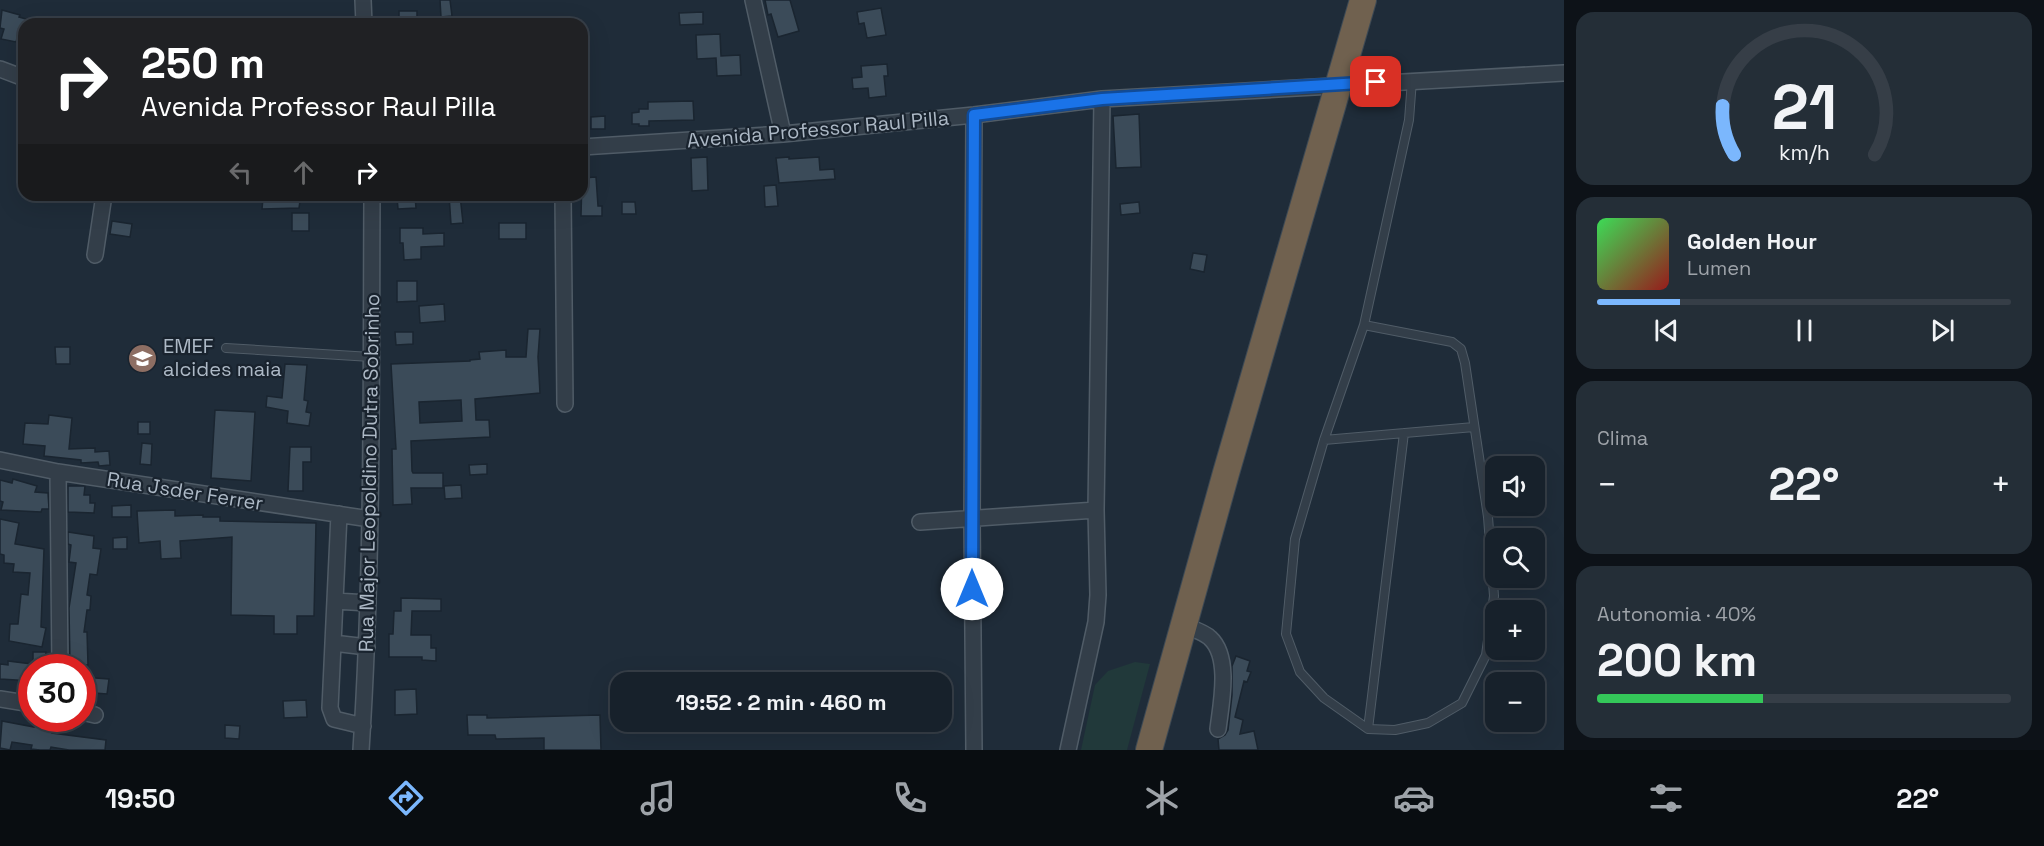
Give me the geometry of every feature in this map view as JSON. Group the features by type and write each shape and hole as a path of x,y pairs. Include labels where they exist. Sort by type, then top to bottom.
{"highway":[{"path":"1149,750 1226,473 1364,0"}],"street":[{"path":"363,0 364,18"},
{"path":"753,0 783,134"},
{"path":"0,69 18,76"},
{"name":"Avenida Professor Raul Pilla","path":"588,147 783,134 974,115 1102,99 1564,73"},
{"path":"1068,750 1096,622 1098,596 1096,510 1102,99"},
{"path":"974,115 972,520 974,750"},
{"path":"95,255 103,201"},
{"name":"Rua Major Leopoldino Dutra Sobrinho","path":"361,750 367,647 370,519 372,201"},
{"path":"563,201 565,404"},
{"name":"Rua Jsder Ferrer","path":"0,460 58,472 370,519"},
{"path":"58,472 60,654"},
{"path":"920,522 1096,510"},
{"path":"339,514 331,714 334,719 363,726"},
{"path":"335,601 368,603"},
{"path":"1185,626 1208,636 1216,645 1223,680 1218,729"},
{"path":"333,643 367,647"},
{"path":"0,699 18,702"}],"lane":[{"path":"1364,325 1452,342 1461,349 1488,516 1494,596 1486,655 1462,703 1428,723 1395,730 1368,729 1324,698 1300,672 1286,634 1295,539 1324,440 1364,325 1409,120 1412,80"},
{"path":"226,348 371,357"},
{"path":"1324,440 1474,427"},
{"path":"1368,729 1404,433"}],"green space":[{"path":"1135,662 1150,664 1127,750 1081,750 1095,685 1108,671"}],"building":[{"path":"440,0 450,0 452,16 441,17"},
{"path":"765,0 790,0 799,31 778,37 771,14 768,15"},
{"path":"881,8 886,35 867,38 864,23 859,24 857,12"},
{"path":"2,10 20,15 19,17 22,18 18,18 16,42 1,39 4,29 0,28"},
{"path":"399,11 417,11 417,18 399,18"},
{"path":"703,12 703,24 680,25 679,13"},
{"path":"720,34 721,56 740,55 741,75 717,76 716,58 697,59 696,35"},
{"path":"887,64 888,76 884,76 886,96 869,98 868,88 853,89 852,78 862,77 861,66"},
{"path":"693,101 694,120 649,121 649,126 632,124 632,113 639,112 639,109 648,109 648,102"},
{"path":"1139,114 1141,167 1116,168 1113,116"},
{"path":"605,116 605,129 591,129 591,117"},
{"path":"707,157 708,190 692,191 691,158"},
{"path":"789,157 789,159 819,157 820,170 834,169 835,179 779,183 776,158"},
{"path":"596,177 598,206 602,206 602,216 581,216 581,201 588,201 588,178"},
{"path":"776,185 778,206 765,207 764,186"},
{"path":"263,201 300,201 299,208 262,209"},
{"path":"397,201 415,201 416,208 398,209"},
{"path":"449,201 461,201 463,223 451,224"},
{"path":"622,202 635,202 636,214 622,214"},
{"path":"1139,202 1140,213 1121,215 1120,204"},
{"path":"292,213 309,213 309,231 292,231"},
{"path":"112,221 132,224 130,237 110,234"},
{"path":"499,223 526,223 526,239 499,239"},
{"path":"400,228 423,228 423,234 444,233 444,246 421,247 421,259 404,260 403,243 400,243"},
{"path":"1193,253 1207,255 1204,272 1190,269"},
{"path":"397,281 417,281 417,301 397,302"},
{"path":"444,304 445,321 420,323 419,306"},
{"path":"528,329 540,329 538,357 540,393 475,399 476,420 489,420 490,437 411,441 413,473 443,473 443,488 411,488 412,504 393,505 392,449 396,449 391,364 470,361 480,359 479,352 506,350 506,357 526,357","holes":["461,400 462,421 420,423 419,402"]},
{"path":"395,332 413,332 413,344 396,345"},
{"path":"55,347 70,347 70,364 56,364"},
{"path":"285,364 307,365 304,400 308,401 306,412 311,413 309,426 287,423 288,411 266,407 267,396 282,398"},
{"path":"215,410 255,412 251,481 211,478"},
{"path":"49,415 72,418 69,449 95,448 95,452 109,451 110,465 99,466 98,462 81,463 81,460 44,456 45,446 23,444 25,423 48,424"},
{"path":"138,422 150,422 150,434 138,434"},
{"path":"142,443 152,444 151,465 140,464"},
{"path":"290,447 311,447 311,462 303,462 303,491 288,491"},
{"path":"487,464 487,474 470,475 469,465"},
{"path":"13,479 37,486 35,492 48,493 49,509 42,509 41,512 1,510 3,502 0,501 0,480 12,483"},
{"path":"461,485 462,498 445,499 444,486"},
{"path":"68,486 85,486 84,495 90,495 90,503 95,503 94,513 68,512"},
{"path":"131,505 131,517 112,517 112,506"},
{"path":"175,510 175,516 203,515 203,517 220,517 220,521 316,523 314,616 297,616 297,634 274,634 274,616 231,615 232,537 180,541 181,558 161,559 160,541 139,543 137,511"},
{"path":"0,519 19,523 15,544 44,549 41,627 46,628 42,647 9,641 10,624 18,624 21,594 28,595 30,573 13,572 14,564 4,563 4,555 0,554"},
{"path":"68,532 94,536 93,548 101,549 97,575 90,574 87,595 91,596 84,632 87,632 88,654 70,654 69,608 76,563 69,562 71,545 68,544"},
{"path":"127,537 127,549 113,549 113,538"},
{"path":"401,598 441,599 441,611 412,611 411,635 431,635 431,648 436,648 436,661 422,660 422,657 389,657 389,634 393,634 394,611 401,611"},
{"path":"33,652 46,652 46,654 33,654"},
{"path":"1236,656 1250,661 1247,671 1251,672 1247,682 1244,681 1235,717 1243,720 1240,734 1254,731 1258,750 1219,750 1218,739 1228,730 1232,695 1232,666"},
{"path":"8,661 18,662 18,680 0,679 0,664 8,665"},
{"path":"96,678 109,679 107,694 96,693"},
{"path":"416,689 417,714 395,715 395,690"},
{"path":"306,700 307,717 284,718 283,701"},
{"path":"467,715 487,715 487,718 600,715 601,750 544,750 544,738 496,739 495,735 468,735"},
{"path":"2,721 18,724 18,732 52,732 106,740 105,750 69,750 51,747 50,750 40,750 31,749 32,745 12,742 10,750 0,748"},
{"path":"225,725 240,726 239,739 225,738"}],"place":[{"name":"EMEF alcides maia","path":"142,358"}],"route":[{"path":"972,589 974,115 1102,99 1376,82"}]}
